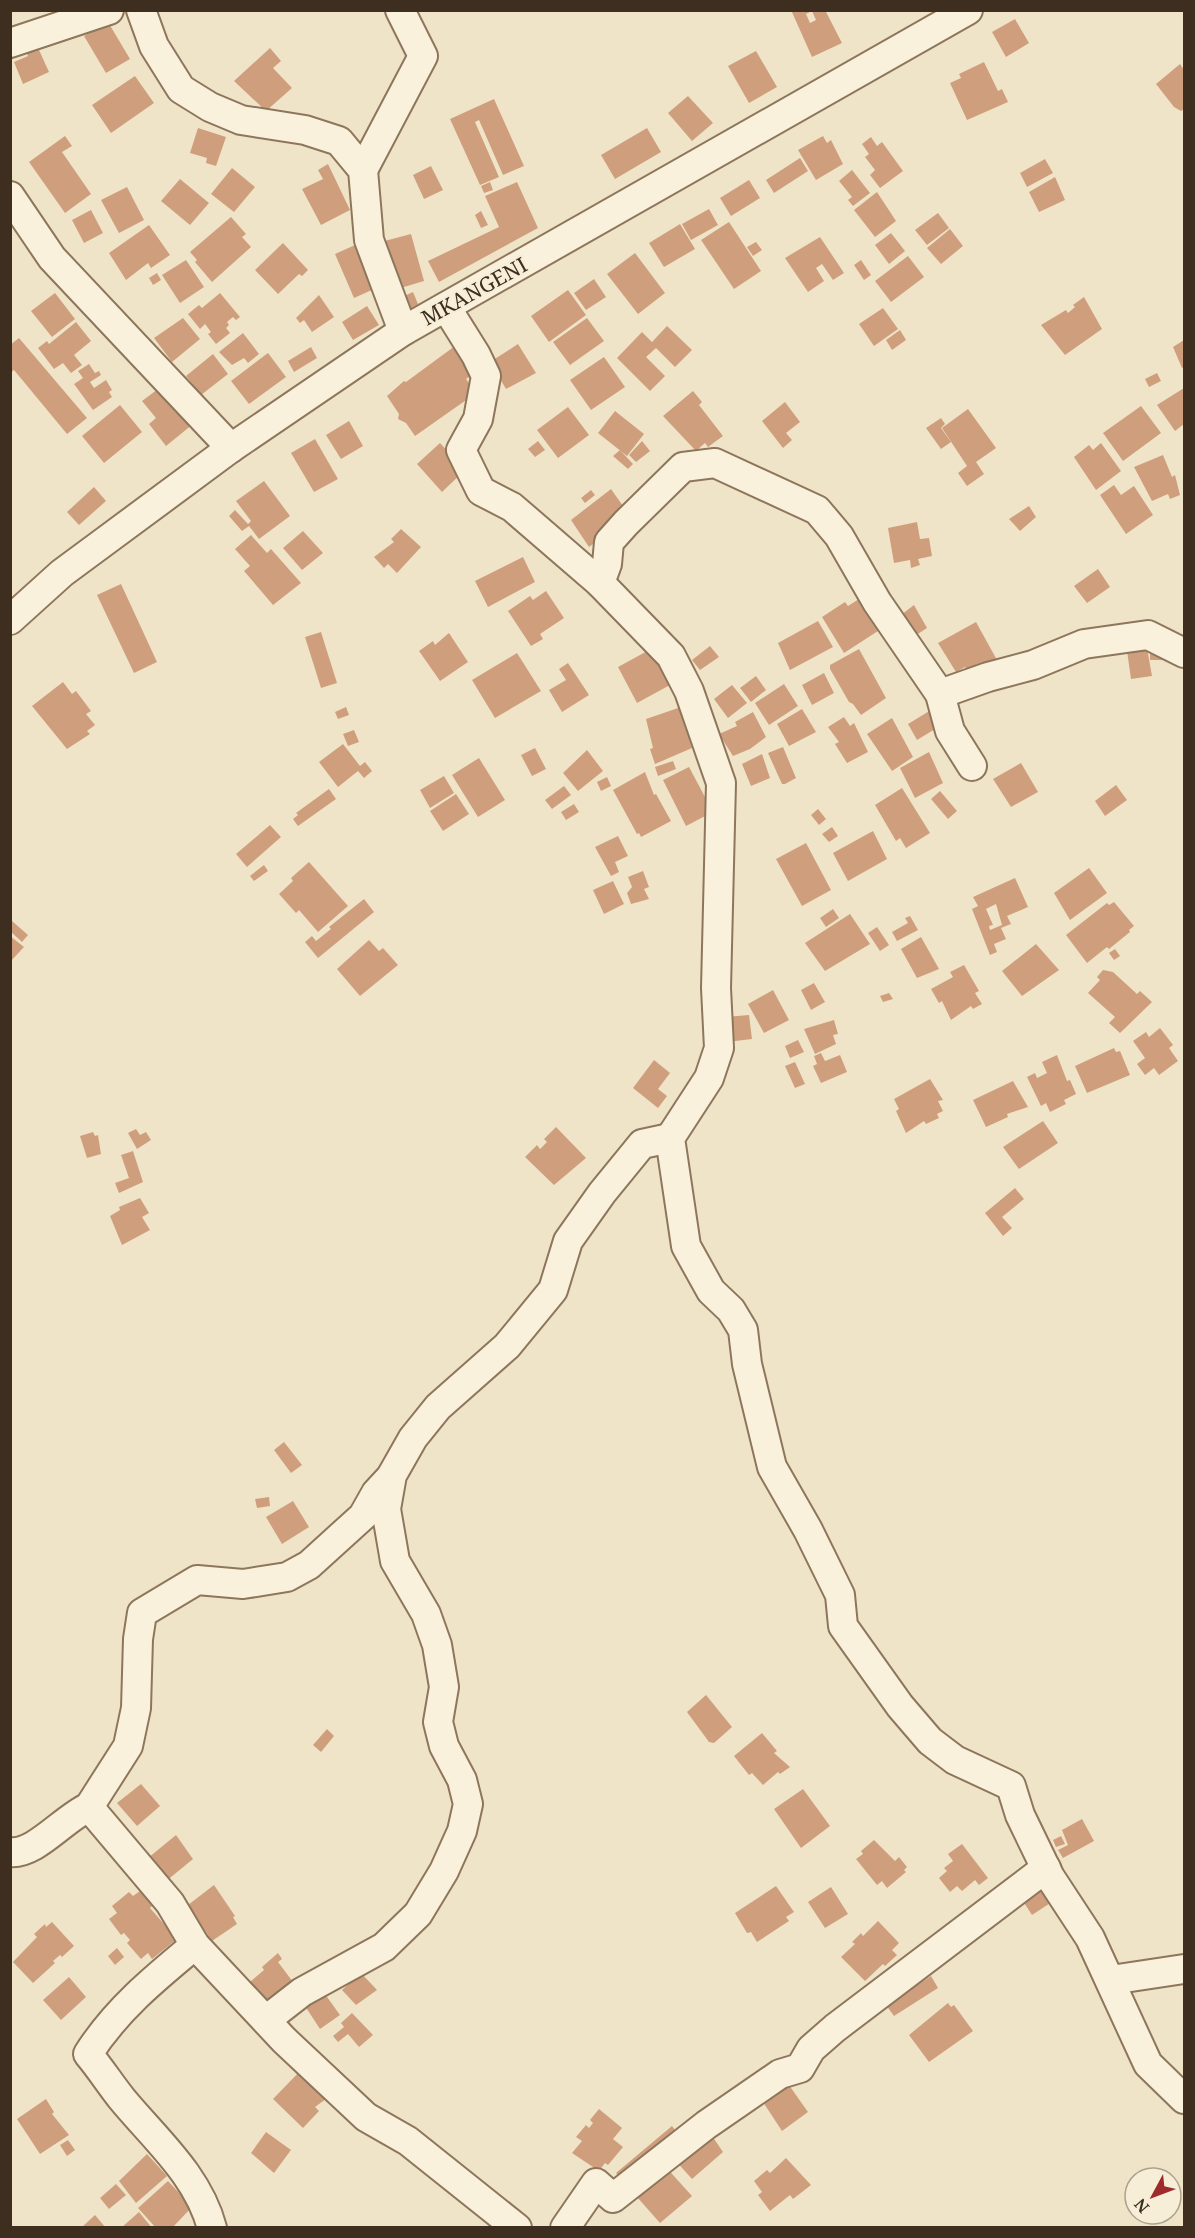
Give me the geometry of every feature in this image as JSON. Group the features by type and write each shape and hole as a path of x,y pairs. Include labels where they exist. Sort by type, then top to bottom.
{"street":[{"path":"10,43 109,10"},
{"path":"141,10 154,46 181,89 210,107 241,120 305,130 339,141 363,170"},
{"path":"400,10 423,56 363,170 369,240 403,331"},
{"name":"MKANGENI","path":"10,620 62,573 231,448 403,331 968,10"},
{"path":"10,196 52,258 231,448"},
{"path":"446,307 476,355 486,376 478,419 461,450 481,491 512,507 600,583 671,656 684,679 721,783 716,988 719,1048 709,1077 670,1138 686,1246 711,1291 731,1310 743,1330 749,1374 772,1467 808,1530 840,1595 843,1626 900,1706 930,1741 955,1760 1011,1786 1020,1815 1046,1868 1090,1938 1148,2064 1185,2099"},
{"path":"600,583 607,564 609,542 683,467 715,464 817,510 839,536 877,603 940,694 950,731 972,766"},
{"path":"940,694 988,677 1033,665 1084,644 1148,635 1185,652"},
{"path":"10,1852 32,1848 72,1815 89,1808 129,1746 136,1708 138,1639 142,1613 197,1580 243,1584 287,1577 309,1565 363,1516 376,1493 392,1475 413,1438 438,1407 507,1346 553,1290 568,1241 635,1152 642,1144 670,1138"},
{"path":"266,2020 302,1992 384,1947 418,1914 444,1871 462,1831 468,1804 462,1780 444,1746 438,1722 444,1688 437,1645 426,1614 395,1561 386,1509 392,1475"},
{"path":"89,1808 170,1902 195,1945 266,2020 366,2117 408,2141 517,2228"},
{"path":"565,2228 596,2183 613,2198 706,2125 780,2074 800,2068 811,2049 836,2028 1046,1868"},
{"path":"195,1945 118,2013 88,2054 121,2098 180,2166 207,2211 212,2228"},
{"path":"1111,1980 1185,1969"}],"building":[{"path":"791,10 825,10 842,43 812,57","holes":["812,11 816,20 810,23 806,14"]},
{"path":"1015,19 1029,43 1006,57 992,32"},
{"path":"108,22 130,59 106,73 84,36"},
{"path":"34,39 49,72 23,84 14,62 28,56 23,44"},
{"path":"270,48 281,61 273,68 292,88 266,111 234,81"},
{"path":"756,51 777,87 749,103 728,66"},
{"path":"984,62 998,91 1002,89 1008,102 967,120 950,83 961,78 959,74"},
{"path":"1180,64 1184,70 1184,109 1181,111 1174,107 1156,84"},
{"path":"135,76 154,103 111,133 92,105"},
{"path":"688,96 713,123 692,141 668,113"},
{"path":"494,99 524,166 503,175 479,120 475,122 499,177 480,185 450,119"},
{"path":"198,128 226,137 216,166 206,163 207,158 190,153"},
{"path":"647,128 661,152 615,179 601,155"},
{"path":"65,136 72,146 62,152 91,194 65,213 29,162"},
{"path":"823,136 827,143 831,140 843,164 816,180 798,150"},
{"path":"871,137 877,146 882,142 903,171 880,188 870,175 875,170 865,157 869,154 862,144"},
{"path":"800,158 808,171 774,193 766,180"},
{"path":"1045,159 1053,173 1027,187 1020,173"},
{"path":"328,164 350,210 321,225 302,189 323,179 318,170"},
{"path":"431,166 443,190 424,199 413,175"},
{"path":"232,168 255,187 234,212 211,194"},
{"path":"852,170 870,193 853,206 848,200 852,197 839,181"},
{"path":"1055,177 1065,200 1039,212 1029,192"},
{"path":"180,179 209,203 190,225 161,201"},
{"path":"749,180 760,198 731,216 720,198"},
{"path":"490,182 493,190 484,193 481,186"},
{"path":"517,182 538,228 439,282 428,261 499,227 485,196"},
{"path":"127,187 144,220 119,233 101,200"},
{"path":"877,192 896,221 875,237 854,210"},
{"path":"709,209 718,225 691,240 682,224"},
{"path":"91,210 103,233 84,243 72,220"},
{"path":"481,211 488,225 481,228 475,215"},
{"path":"938,213 949,228 927,245 915,230"},
{"path":"231,217 246,234 242,237 251,247 212,282 195,262 197,260 190,252"},
{"path":"729,222 761,271 734,289 701,240"},
{"path":"680,224 695,249 664,267 649,243"},
{"path":"149,225 170,255 151,268 148,263 126,280 109,253"},
{"path":"950,229 963,246 941,264 927,248"},
{"path":"891,233 905,251 889,264 875,245"},
{"path":"411,234 424,281 394,290 377,243"},
{"path":"820,237 844,273 833,280 822,264 816,268 824,281 808,292 785,258"},
{"path":"364,241 383,285 354,298 335,254"},
{"path":"756,242 762,250 753,256 747,247"},
{"path":"283,243 308,270 302,276 299,274 278,294 255,270"},
{"path":"635,253 665,293 638,314 607,274"},
{"path":"908,256 924,277 891,302 875,281"},
{"path":"186,260 204,287 180,303 162,275"},
{"path":"861,260 871,275 864,280 854,265"},
{"path":"157,273 161,280 153,285 149,278"},
{"path":"594,279 606,297 586,310 574,293"},
{"path":"568,290 586,315 549,342 531,316"},
{"path":"413,292 418,304 406,311 400,298"},
{"path":"55,293 75,319 52,337 31,311"},
{"path":"220,293 240,317 236,320 233,317 227,322 229,325 226,328 230,333 216,344 208,334 211,332 205,324 200,329 188,314 199,305 202,308"},
{"path":"319,295 334,317 312,332 304,320 300,323 296,318"},
{"path":"1084,297 1102,329 1065,355 1041,325 1066,310 1068,313 1075,307 1073,305"},
{"path":"367,306 379,325 353,340 342,322"},
{"path":"883,308 898,329 874,346 859,324"},
{"path":"183,318 200,339 172,362 154,338"},
{"path":"587,318 604,341 570,365 553,342"},
{"path":"76,322 91,341 74,355 82,365 71,373 63,363 54,369 38,348 47,341 49,344"},
{"path":"667,326 692,350 675,367 656,348 646,357 665,376 650,391 617,358 642,332 652,342"},
{"path":"900,330 906,340 892,350 886,340"},
{"path":"243,333 259,354 248,363 244,358 232,365 219,352"},
{"path":"19,338 87,418 67,434 14,370 10,373 10,345"},
{"path":"1184,340 1184,367 1182,368 1173,347"},
{"path":"459,343 479,370 466,379 473,389 472,392 467,397 469,398 415,436 406,423 398,419 399,414 387,396 404,381 406,382"},
{"path":"518,344 536,373 506,389 490,362"},
{"path":"311,347 317,358 294,372 288,361"},
{"path":"268,353 286,377 249,404 231,381"},
{"path":"213,354 228,374 201,395 186,376"},
{"path":"604,357 625,387 591,410 570,380"},
{"path":"89,364 95,373 99,371 101,375 90,382 94,388 106,380 112,390 109,392 112,397 93,410 74,384 83,378 78,371"},
{"path":"1157,373 1161,381 1149,387 1145,379"},
{"path":"166,383 198,420 166,446 149,424 156,418 142,401"},
{"path":"1184,388 1184,424 1175,431 1157,405"},
{"path":"693,391 702,402 699,405 723,436 708,447 705,443 696,451 663,416"},
{"path":"785,402 800,422 786,433 792,440 783,448 762,421"},
{"path":"120,405 142,432 104,463 82,436"},
{"path":"1141,406 1161,433 1123,461 1103,433"},
{"path":"568,407 589,435 558,458 537,430"},
{"path":"968,409 996,448 976,462 984,474 967,486 958,473 967,466 942,428"},
{"path":"615,411 644,434 627,456 598,433"},
{"path":"941,418 945,424 941,428 951,442 941,449 926,428"},
{"path":"349,421 363,446 341,459 326,435"},
{"path":"315,439 338,479 314,492 291,453"},
{"path":"538,441 545,450 535,457 528,449"},
{"path":"642,441 650,451 636,462 629,455"},
{"path":"440,443 465,470 442,492 417,464"},
{"path":"1101,443 1121,471 1096,490 1074,457 1089,445 1093,450"},
{"path":"620,450 633,464 628,469 613,456"},
{"path":"1163,455 1172,477 1175,475 1180,495 1170,499 1168,494 1152,501 1134,467"},
{"path":"264,481 290,516 259,539 249,526 242,531 229,516 235,510 248,524 251,521 236,501"},
{"path":"1114,485 1121,495 1134,486 1153,515 1126,534 1100,495"},
{"path":"94,487 106,501 79,525 67,512"},
{"path":"611,489 623,506 618,510 625,520 589,547 571,520"},
{"path":"591,490 595,495 585,503 581,498"},
{"path":"1029,506 1036,517 1020,531 1009,519"},
{"path":"917,522 920,539 929,538 932,556 918,559 920,565 911,568 910,560 894,563 888,528"},
{"path":"401,529 421,547 397,573 388,564 384,568 374,557 394,542 391,539"},
{"path":"303,531 323,553 302,570 283,548"},
{"path":"251,535 267,553 271,549 301,583 273,605 244,571 250,566 235,549"},
{"path":"523,557 535,582 488,607 475,581"},
{"path":"1098,569 1110,587 1087,603 1074,586"},
{"path":"121,584 157,662 134,673 97,595"},
{"path":"546,591 564,618 540,634 543,639 531,646 508,611 530,596 533,600"},
{"path":"859,599 878,631 844,653 822,617 845,602 848,606"},
{"path":"914,605 927,628 910,639 897,618"},
{"path":"818,621 833,647 790,670 778,643"},
{"path":"976,622 997,660 981,669 977,664 968,671 965,667 956,672 938,643"},
{"path":"321,632 337,683 321,688 305,637"},
{"path":"449,633 468,662 440,681 419,651 433,641 435,645"},
{"path":"710,646 719,657 700,670 692,660"},
{"path":"1147,648 1152,676 1131,679 1127,651"},
{"path":"651,649 670,685 637,703 618,667"},
{"path":"859,649 886,698 861,715 849,702 830,669 830,665"},
{"path":"517,653 541,691 495,718 472,680"},
{"path":"1150,653 1163,653 1163,660 1150,660"},
{"path":"568,663 589,695 562,712 549,690 566,680 559,669"},
{"path":"824,673 834,693 812,705 802,685"},
{"path":"756,676 766,690 751,702 740,688"},
{"path":"63,682 72,694 76,691 91,711 86,714 95,725 87,731 90,734 67,749 32,706"},
{"path":"784,684 798,706 769,725 755,703"},
{"path":"732,685 747,703 728,718 714,699"},
{"path":"684,706 695,737 689,739 692,748 655,764 650,749 653,748 646,719"},
{"path":"346,707 349,715 338,719 335,712"},
{"path":"802,709 816,732 789,746 777,724"},
{"path":"931,710 940,726 917,740 908,724"},
{"path":"753,712 766,737 750,749 733,756 719,734 737,726 735,722"},
{"path":"844,717 850,726 854,723 868,752 847,763 835,744 839,742 828,727"},
{"path":"892,718 913,757 892,771 867,734"},
{"path":"354,730 359,742 348,746 343,734"},
{"path":"343,744 360,766 365,762 372,771 364,778 358,771 338,787 319,762"},
{"path":"783,747 796,778 785,784 782,784 768,753"},
{"path":"535,748 546,769 532,776 521,755"},
{"path":"587,750 603,771 578,791 563,773"},
{"path":"929,752 943,783 915,798 900,768"},
{"path":"762,754 770,778 751,786 742,764"},
{"path":"479,758 505,800 478,817 452,775"},
{"path":"673,761 676,769 658,776 655,767"},
{"path":"1021,763 1038,792 1011,807 993,779"},
{"path":"689,767 713,812 686,826 663,780"},
{"path":"645,772 654,795 656,794 671,821 641,837 639,833 637,834 613,790"},
{"path":"444,776 454,793 430,808 420,790"},
{"path":"607,777 611,786 601,791 597,782"},
{"path":"1116,785 1127,800 1105,816 1095,801"},
{"path":"564,786 571,795 552,809 545,800"},
{"path":"902,788 930,833 906,848 900,838 896,841 875,805"},
{"path":"329,789 336,799 298,826 293,819 298,815 296,813"},
{"path":"940,791 957,811 948,819 931,799"},
{"path":"456,794 469,814 443,831 430,811"},
{"path":"574,804 579,812 566,820 561,812"},
{"path":"818,809 826,819 819,825 811,815"},
{"path":"270,825 281,837 247,867 236,854"},
{"path":"832,827 838,836 829,842 822,834"},
{"path":"873,831 887,859 848,881 833,853"},
{"path":"618,836 628,856 615,862 619,872 611,876 595,847"},
{"path":"806,843 831,890 802,906 776,859"},
{"path":"309,862 348,906 318,932 299,910 296,913 279,894 293,881 291,878"},
{"path":"264,865 268,871 254,881 250,876"},
{"path":"1089,868 1107,893 1070,920 1054,893"},
{"path":"643,871 649,887 644,889 649,899 631,904 627,893 632,887 628,877"},
{"path":"1015,878 1028,907 1007,916 1011,924 1001,928 1006,939 994,944 997,952 990,955 972,909 978,906 973,897","holes":["996,904 1002,925 990,930 989,926 993,925 986,909"]},
{"path":"613,881 624,904 604,914 593,890"},
{"path":"364,899 374,912 318,958 305,942 312,936 316,941 331,929 329,927"},
{"path":"1114,902 1134,926 1109,949 1107,947 1087,963 1066,935 1107,903 1109,905"},
{"path":"833,909 839,918 826,927 820,918"},
{"path":"850,914 870,944 825,971 805,943"},
{"path":"910,916 918,930 897,941 892,932 908,923 905,918"},
{"path":"12,921 28,935 22,942 10,931"},
{"path":"877,927 889,945 880,951 868,933"},
{"path":"10,936 24,947 10,962"},
{"path":"921,937 939,969 917,978 901,949"},
{"path":"369,940 379,951 383,948 398,965 360,996 337,969"},
{"path":"1036,944 1059,970 1022,996 1002,971"},
{"path":"1115,949 1120,956 1114,960 1109,953"},
{"path":"964,965 979,991 975,993 982,1004 973,1009 971,1006 951,1020 942,1001 939,1003 931,989 953,977 950,972"},
{"path":"1103,970 1113,972 1137,994 1140,991 1152,1002 1120,1033 1109,1023 1115,1017 1088,993 1100,980 1097,977"},
{"path":"814,983 825,1002 811,1010 801,990"},
{"path":"773,990 789,1020 764,1033 748,1004"},
{"path":"889,993 893,999 883,1002 880,996"},
{"path":"749,1015 752,1039 727,1042 725,1017"},
{"path":"834,1020 838,1034 833,1035 836,1044 815,1054 804,1029"},
{"path":"1160,1028 1173,1045 1169,1048 1178,1061 1159,1075 1154,1068 1145,1075 1137,1064 1145,1058 1133,1041 1146,1032 1149,1037"},
{"path":"798,1040 804,1052 790,1058 785,1046"},
{"path":"1114,1048 1116,1052 1120,1051 1130,1075 1087,1093 1075,1066"},
{"path":"821,1053 825,1061 840,1055 847,1072 821,1083 813,1066 817,1064 814,1056"},
{"path":"1057,1055 1067,1081 1070,1080 1076,1094 1064,1100 1066,1104 1050,1112 1046,1103 1041,1106 1027,1077 1035,1073 1037,1078 1047,1073 1042,1062"},
{"path":"654,1060 670,1073 658,1089 667,1096 658,1108 633,1088"},
{"path":"795,1062 805,1084 795,1088 785,1066"},
{"path":"930,1079 943,1100 938,1101 943,1111 937,1114 939,1118 926,1124 924,1121 906,1133 896,1111 899,1109 894,1099"},
{"path":"1013,1081 1028,1107 1007,1114 1008,1117 986,1127 973,1100"},
{"path":"1043,1121 1058,1143 1019,1169 1003,1147"},
{"path":"556,1127 586,1158 554,1185 525,1157 537,1145 540,1149 547,1142 544,1139"},
{"path":"136,1129 140,1135 146,1132 151,1140 137,1149 128,1133"},
{"path":"93,1132 95,1136 98,1135 101,1154 87,1158 80,1136"},
{"path":"133,1151 143,1182 119,1193 115,1183 129,1178 121,1155"},
{"path":"1015,1188 1024,1199 1002,1217 1012,1228 1003,1236 985,1213"},
{"path":"140,1198 149,1213 142,1217 150,1230 122,1245 110,1216 120,1210 119,1207"},
{"path":"284,1442 302,1465 291,1473 274,1450"},
{"path":"269,1497 270,1506 257,1508 255,1499"},
{"path":"293,1501 309,1527 282,1544 266,1517"},
{"path":"706,1695 732,1727 714,1743 709,1742 687,1712"},
{"path":"327,1729 334,1736 321,1752 313,1745"},
{"path":"762,1733 777,1751 774,1753 790,1767 780,1774 778,1772 763,1785 752,1773 749,1775 734,1756"},
{"path":"141,1784 160,1806 137,1826 117,1803"},
{"path":"803,1789 830,1826 801,1848 774,1809"},
{"path":"1082,1819 1094,1841 1063,1858 1058,1850 1068,1845 1062,1830"},
{"path":"176,1835 193,1859 165,1882 148,1858"},
{"path":"1061,1836 1065,1844 1056,1847 1053,1840"},
{"path":"874,1840 895,1861 899,1857 907,1867 904,1870 906,1872 887,1888 882,1881 877,1885 856,1859 863,1854 861,1851"},
{"path":"962,1844 988,1878 979,1885 975,1880 962,1891 957,1886 950,1892 939,1878 947,1871 944,1868 953,1861 948,1854"},
{"path":"1045,1880 1058,1898 1032,1915 1021,1898"},
{"path":"214,1885 235,1916 233,1917 237,1924 212,1941 188,1905"},
{"path":"776,1886 794,1912 786,1917 789,1921 757,1942 751,1932 747,1933 735,1913"},
{"path":"831,1887 848,1914 825,1928 808,1902"},
{"path":"140,1891 152,1906 150,1908 177,1939 152,1959 148,1953 141,1959 127,1943 130,1940 124,1933 121,1935 109,1919 117,1913 112,1906 129,1892 133,1896"},
{"path":"878,1921 899,1943 892,1950 897,1955 885,1966 883,1964 865,1981 841,1957 855,1944 852,1942 861,1933 863,1936"},
{"path":"52,1922 74,1946 62,1957 60,1955 53,1961 55,1963 33,1983 13,1962 37,1937 34,1934 45,1924 46,1927"},
{"path":"117,1948 124,1957 115,1965 108,1956"},
{"path":"278,1953 282,1959 278,1962 293,1982 267,2003 250,1982"},
{"path":"361,1973 377,1990 356,2005 342,1990"},
{"path":"931,1976 938,1988 894,2016 886,2005"},
{"path":"69,1977 86,1997 61,2020 43,2000"},
{"path":"322,1990 340,2015 320,2029 303,2003"},
{"path":"948,2003 951,2007 954,2005 973,2031 929,2062 909,2035"},
{"path":"352,2013 373,2035 359,2047 348,2034 338,2042 333,2036 344,2027 341,2023"},
{"path":"302,2069 330,2096 315,2107 319,2111 303,2128 273,2099"},
{"path":"784,2078 808,2112 782,2131 759,2096"},
{"path":"46,2099 54,2112 52,2114 69,2135 40,2154 17,2119"},
{"path":"599,2109 622,2128 613,2139 623,2147 608,2165 605,2163 599,2171 572,2153 582,2141 576,2137 586,2125 589,2128 593,2123 590,2120"},
{"path":"672,2126 682,2139 625,2184 616,2173"},
{"path":"708,2130 723,2152 692,2179 674,2159"},
{"path":"266,2132 291,2150 274,2173 251,2153"},
{"path":"68,2140 75,2150 67,2156 60,2145"},
{"path":"147,2154 167,2176 136,2203 119,2181"},
{"path":"786,2158 811,2185 793,2199 790,2195 770,2211 758,2195 762,2192 754,2181 767,2170 770,2173"},
{"path":"664,2165 692,2196 660,2223 637,2197 657,2181"},
{"path":"168,2181 192,2207 172,2228 156,2228 138,2208"},
{"path":"116,2184 126,2195 109,2209 100,2198"},
{"path":"139,2212 152,2228 121,2228"},
{"path":"95,2215 106,2228 81,2228"}]}
